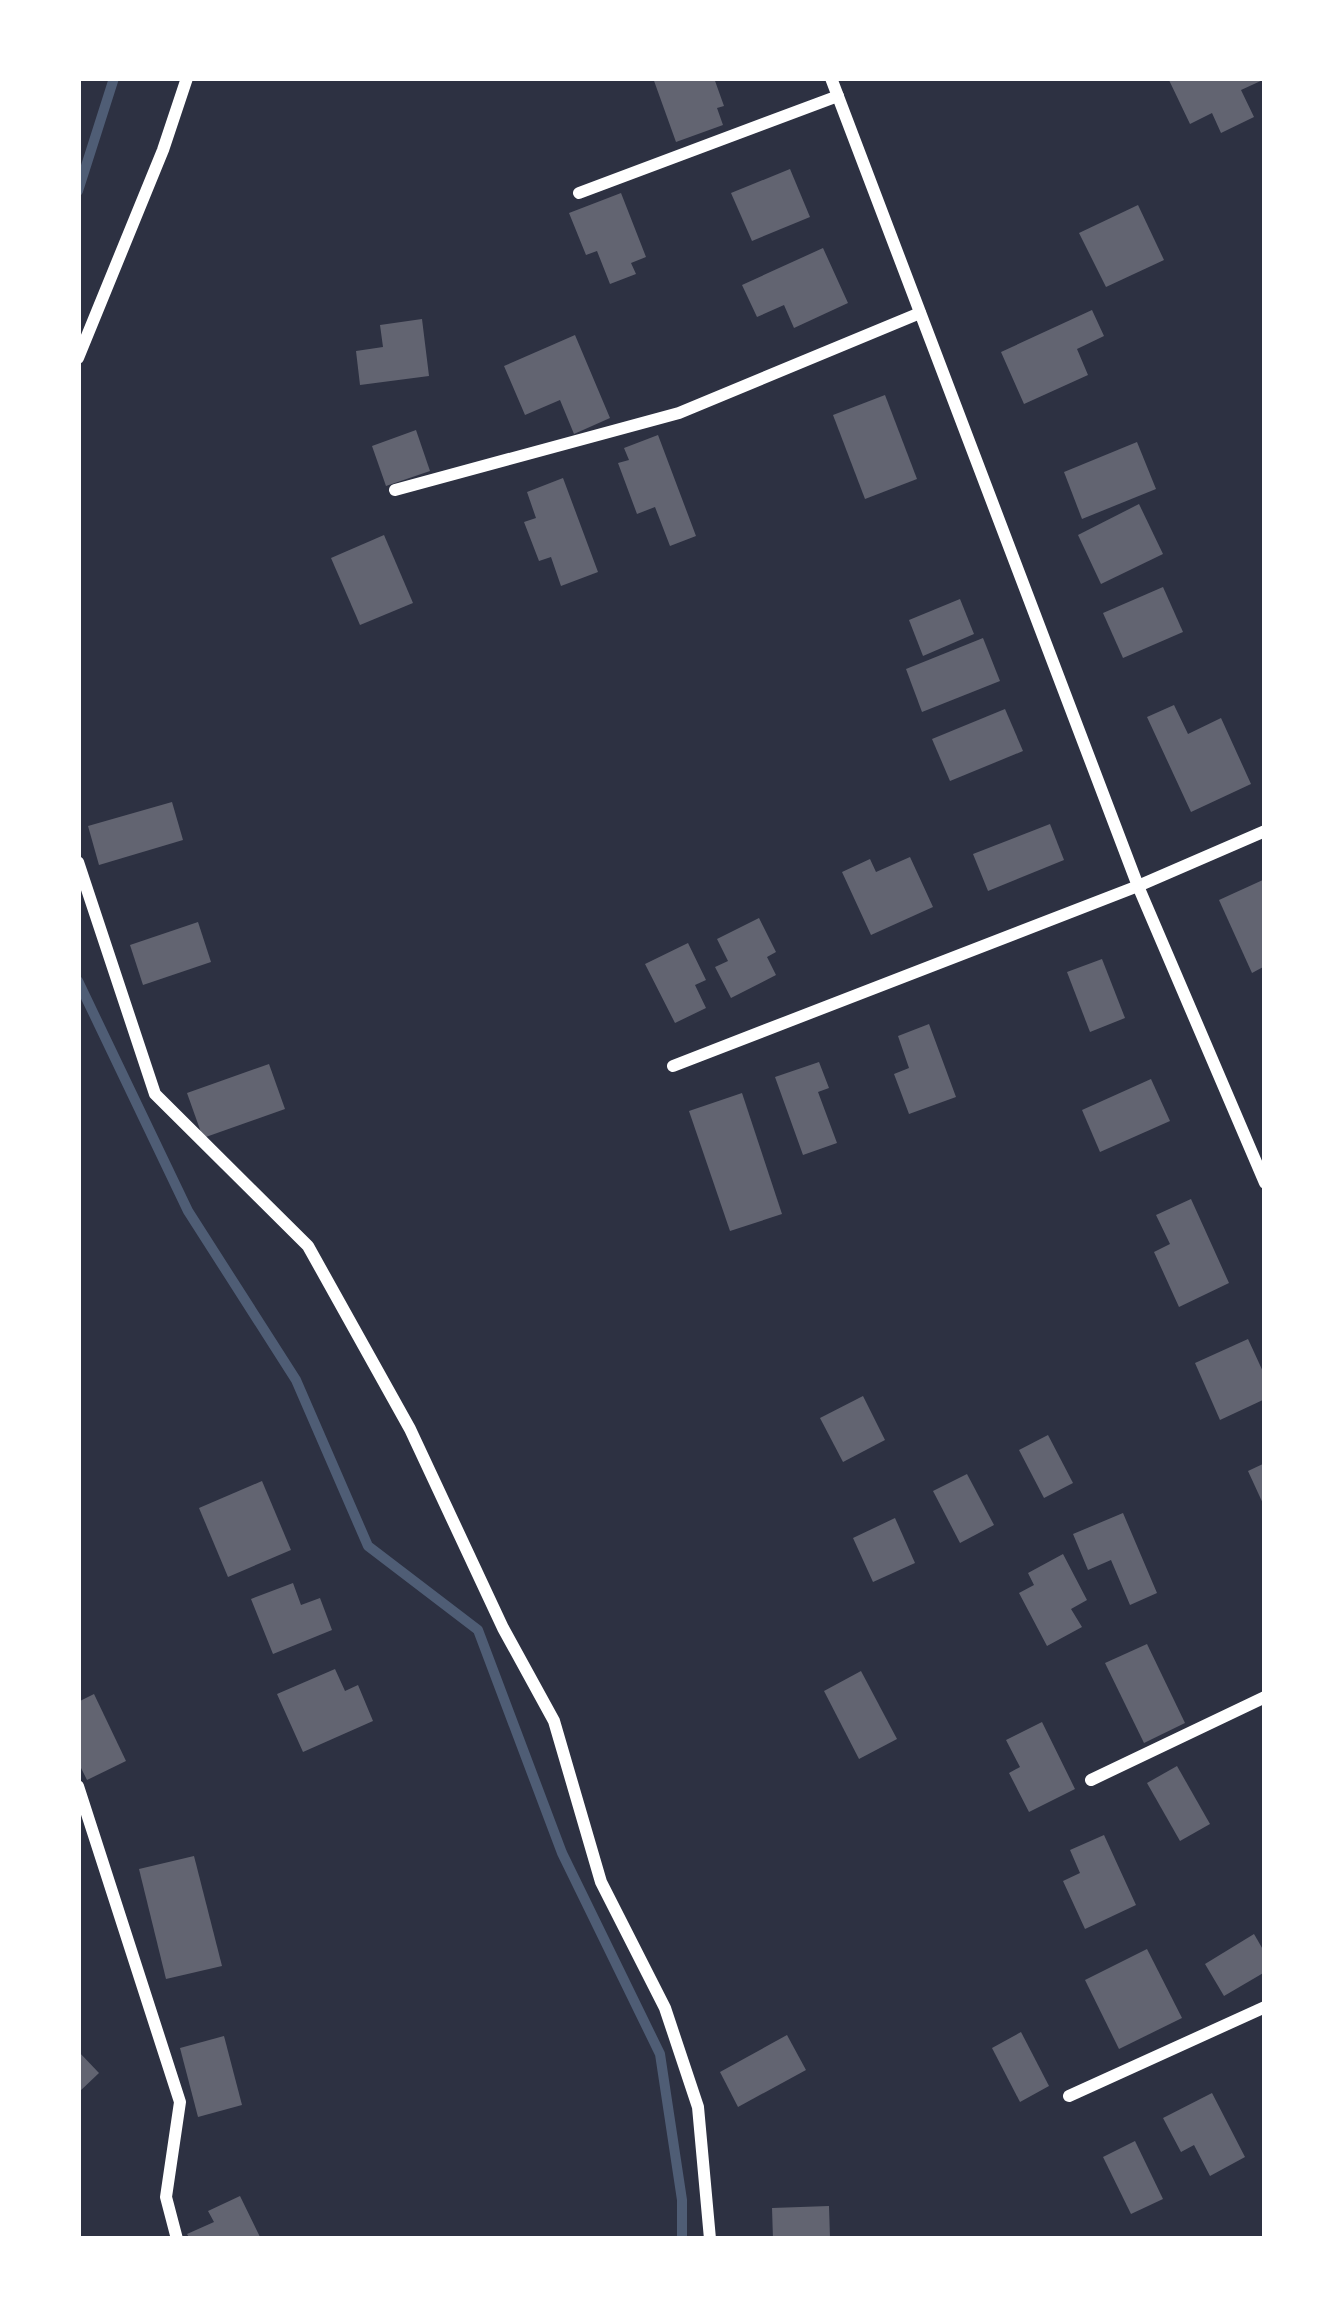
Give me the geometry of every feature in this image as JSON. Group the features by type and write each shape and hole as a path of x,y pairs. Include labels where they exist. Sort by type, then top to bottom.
{"street":[{"path":"78,358 163,150 187,78"},
{"path":"831,78 1138,886 1265,1184"},
{"path":"579,193 838,97"},
{"path":"395,490 679,413 920,313"},
{"path":"673,1066 1138,886 1265,831"},
{"path":"78,862 154,1094 308,1246 410,1429 503,1628 554,1721 601,1882 664,2008 698,2108 710,2239"},
{"path":"1090,1780 1265,1697"},
{"path":"78,1786 180,2102 166,2197 177,2239"},
{"path":"1069,2096 1265,2007"}],"building":[{"path":"653,78 714,78 724,106 717,108 723,125 676,142"},
{"path":"1168,78 1265,79 1241,90 1254,117 1221,133 1212,113 1190,124"},
{"path":"790,169 810,217 752,241 731,193"},
{"path":"621,193 646,257 631,263 636,274 610,284 597,251 586,255 569,213"},
{"path":"1138,205 1164,260 1106,287 1079,233"},
{"path":"823,248 848,303 794,328 784,305 757,317 742,285"},
{"path":"1092,310 1104,336 1077,349 1088,375 1024,404 1001,352"},
{"path":"422,319 429,376 360,385 356,351 383,347 380,325"},
{"path":"575,335 610,418 574,434 560,400 525,415 504,366"},
{"path":"885,395 917,479 865,499 833,415"},
{"path":"416,430 430,471 386,486 372,446"},
{"path":"658,435 696,536 670,546 655,507 637,514 618,463 629,460 624,448"},
{"path":"1137,442 1156,489 1082,519 1064,472"},
{"path":"563,478 598,572 561,586 551,557 539,561 524,522 536,518 527,492"},
{"path":"1139,504 1163,554 1101,584 1078,535"},
{"path":"384,535 413,603 360,625 331,558"},
{"path":"1163,587 1183,632 1123,658 1103,613"},
{"path":"960,599 974,634 923,656 909,620"},
{"path":"983,638 1000,681 922,712 906,669"},
{"path":"1174,705 1188,734 1221,718 1251,784 1191,812 1147,717"},
{"path":"1005,709 1023,751 950,781 932,739"},
{"path":"172,802 183,840 99,865 88,826"},
{"path":"1050,824 1064,860 988,891 973,854"},
{"path":"910,857 933,907 871,935 842,872 870,859 876,872"},
{"path":"1265,879 1265,966 1252,973 1219,900"},
{"path":"759,918 776,952 767,957 776,975 731,998 715,967 728,961 717,939"},
{"path":"198,922 211,962 143,985 130,945"},
{"path":"688,943 706,980 695,985 706,1008 675,1023 645,964"},
{"path":"1102,959 1125,1018 1090,1032 1067,972"},
{"path":"929,1024 956,1097 909,1114 894,1074 909,1068 898,1036"},
{"path":"819,1062 829,1088 818,1092 837,1143 803,1155 775,1077"},
{"path":"269,1064 285,1109 203,1138 187,1093"},
{"path":"1151,1079 1170,1121 1100,1152 1082,1110"},
{"path":"742,1093 782,1214 730,1231 689,1111"},
{"path":"1191,1199 1229,1283 1179,1307 1154,1252 1170,1244 1156,1215"},
{"path":"1248,1339 1265,1376 1265,1399 1220,1420 1195,1363"},
{"path":"863,1396 885,1440 843,1462 820,1418"},
{"path":"1048,1435 1073,1483 1044,1498 1019,1450"},
{"path":"1265,1463 1265,1508 1248,1471"},
{"path":"967,1474 994,1525 960,1543 933,1491"},
{"path":"262,1481 291,1550 228,1577 199,1508"},
{"path":"1123,1513 1157,1593 1130,1605 1111,1560 1088,1570 1073,1534"},
{"path":"895,1518 915,1563 873,1582 853,1538"},
{"path":"1063,1554 1087,1600 1071,1609 1082,1627 1047,1646 1019,1593 1034,1585 1028,1573"},
{"path":"293,1583 301,1605 320,1598 332,1630 273,1654 251,1599"},
{"path":"1147,1644 1185,1723 1144,1743 1105,1663"},
{"path":"335,1669 345,1691 358,1685 373,1721 303,1752 277,1694"},
{"path":"861,1671 897,1739 859,1759 824,1691"},
{"path":"94,1694 126,1761 87,1780 78,1762 78,1702"},
{"path":"1042,1722 1075,1789 1029,1812 1009,1773 1020,1767 1006,1740"},
{"path":"1177,1766 1210,1824 1180,1841 1147,1783"},
{"path":"1104,1835 1136,1905 1085,1929 1063,1881 1080,1873 1070,1850"},
{"path":"194,1856 222,1966 166,1979 139,1869"},
{"path":"1254,1934 1265,1953 1265,1972 1224,1996 1205,1964"},
{"path":"1147,1949 1182,2018 1119,2049 1085,1980"},
{"path":"1021,2032 1049,2086 1020,2102 992,2048"},
{"path":"787,2035 806,2070 738,2107 720,2072"},
{"path":"224,2036 242,2105 198,2117 180,2048"},
{"path":"78,2051 99,2073 78,2093"},
{"path":"1212,2093 1245,2157 1210,2176 1194,2145 1181,2152 1163,2118"},
{"path":"1135,2141 1163,2199 1131,2214 1103,2157"},
{"path":"240,2196 261,2239 190,2239 187,2234 214,2222 208,2211"},
{"path":"829,2206 830,2239 773,2239 772,2208"}],"waterway":[{"path":"78,191 114,78"},
{"path":"78,981 188,1211 296,1380 368,1546 478,1630 562,1853 660,2054 682,2200 682,2239"}]}
